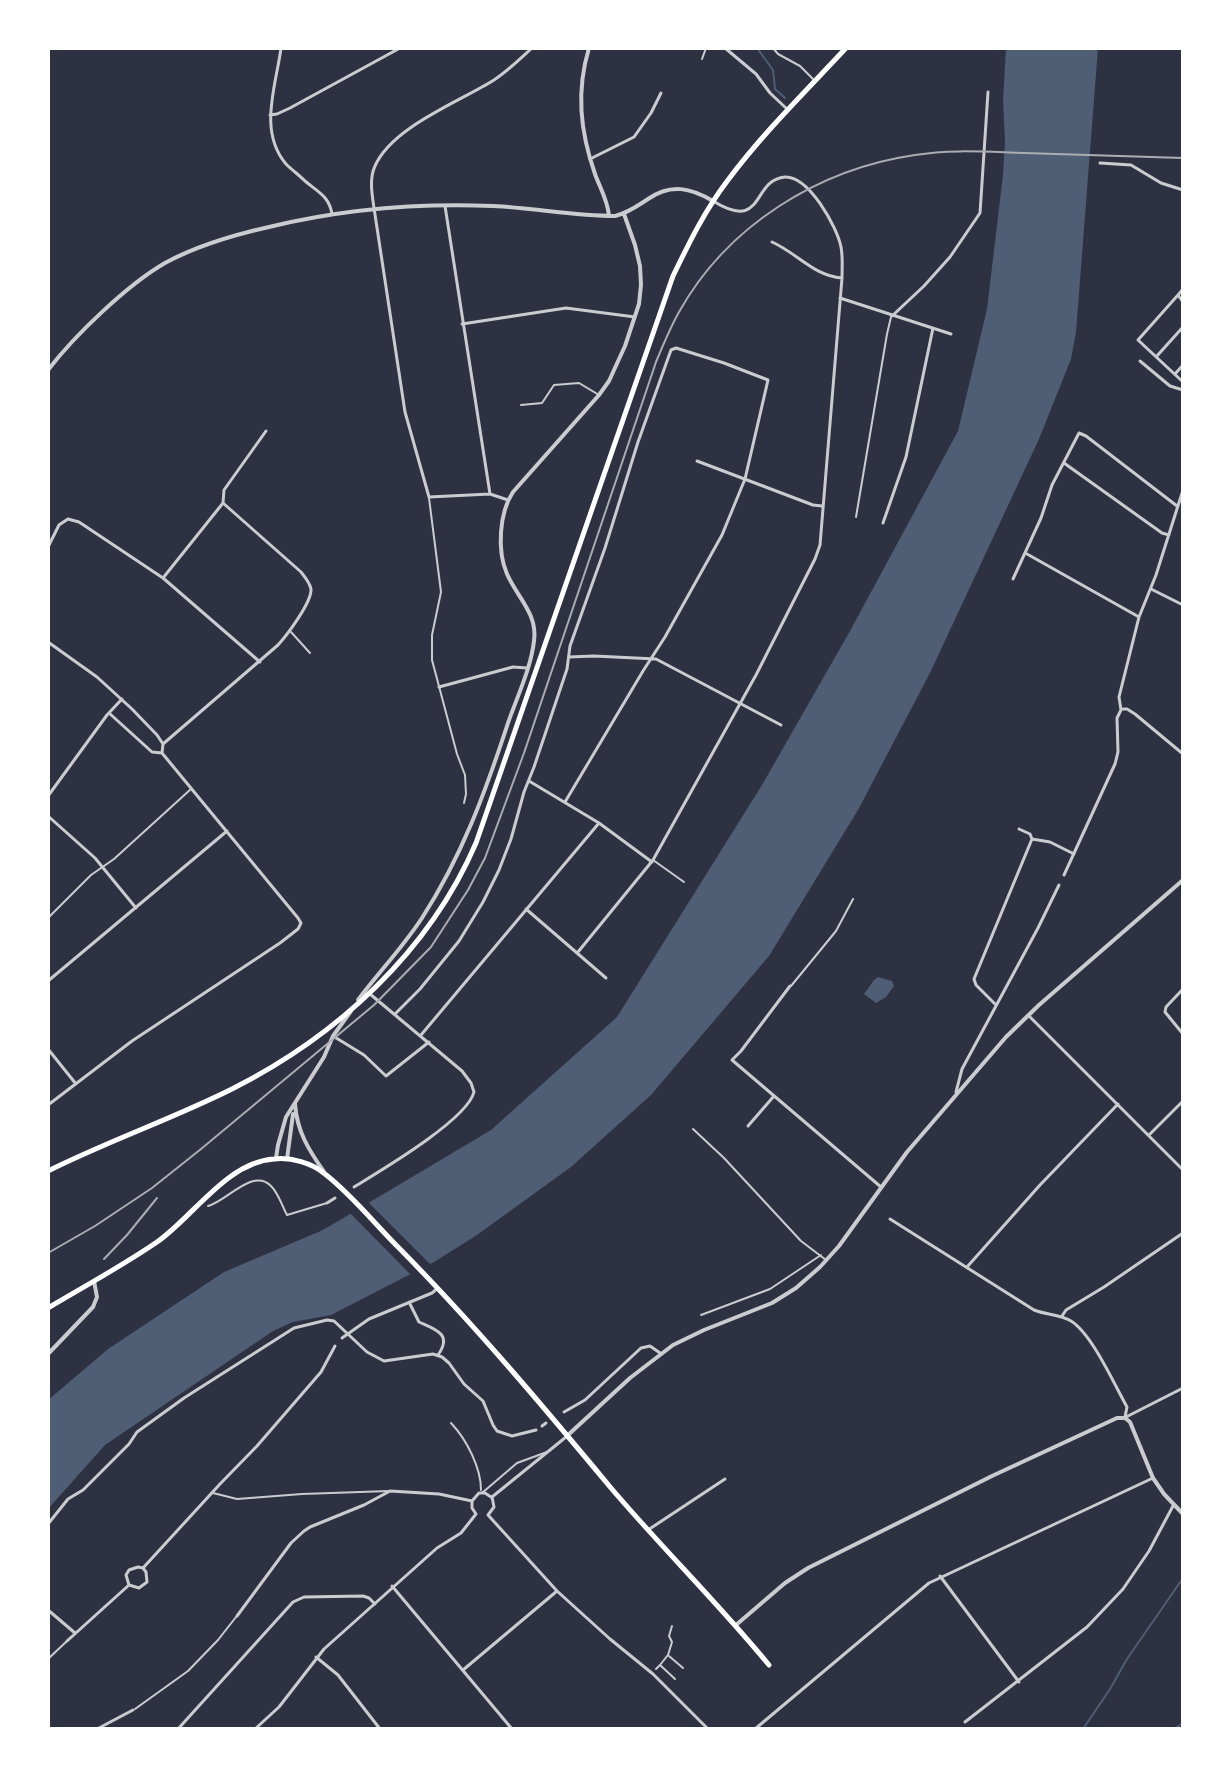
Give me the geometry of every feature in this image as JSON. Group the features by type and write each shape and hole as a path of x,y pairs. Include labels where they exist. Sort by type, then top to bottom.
{"main road":[{"path":"48,1171 203,1103 266,1070 325,1031 361,1001 418,942 452,892 476,843 662,304 692,237 729,178 846,48"},
{"path":"48,1308 161,1239 238,1173 255,1164 276,1159 307,1163 325,1173 479,1332 648,1530 769,1665"}],"street":[{"path":"281,48 270,115 274,142 281,157 293,170 329,201 332,214"},
{"path":"270,115 290,108 400,48"},
{"path":"464,803 465,775 432,653 441,583 429,497 405,412 371,184 374,169 396,140 412,127 499,77 532,48"},
{"path":"589,48 580,97 582,122 590,159 609,216"},
{"path":"702,59 706,48"},
{"path":"725,48 756,74 770,93 788,109"},
{"path":"773,48 800,66 815,81"},
{"path":"856,517 892,316 950,257 980,213 988,92"},
{"path":"590,159 634,137 661,93"},
{"path":"1100,163 1131,165 1161,183 1183,190"},
{"path":"48,370 80,334 136,283 165,264 208,244 246,232 374,208 513,207 609,216 624,214 656,194 671,190 692,190 728,210 743,212 752,207 774,181 790,177 810,192 834,227 841,247 842,278 818,552 769,650 652,861 578,952"},
{"path":"445,206 490,494"},
{"path":"276,1159 284,1121 324,1057 333,1036 422,918 459,854 482,799 527,668 535,635 530,612 505,567 501,530 508,500 599,395 616,367 635,317 641,275 624,214"},
{"path":"772,242 794,253 815,270 842,278"},
{"path":"1183,289 1138,340 1183,382"},
{"path":"1178,295 1183,302"},
{"path":"840,298 951,334"},
{"path":"462,324 566,308 635,317"},
{"path":"1156,357 1183,327"},
{"path":"883,523 906,457 933,328"},
{"path":"395,1014 442,963 475,917 499,870 567,669 570,646 669,354 676,348 768,380 745,479 722,535 565,802"},
{"path":"1140,361 1170,386 1183,390"},
{"path":"1175,374 1183,365"},
{"path":"521,405 542,403 554,385 579,383 599,395"},
{"path":"163,578 223,503 224,490 266,431"},
{"path":"1013,579 1041,518 1052,485 1079,433 1177,506"},
{"path":"697,461 822,506"},
{"path":"1064,463 1169,535"},
{"path":"1064,875 1115,764 1118,752 1117,718 1121,710 1119,697 1139,617 1183,490"},
{"path":"429,497 490,494 508,500"},
{"path":"163,744 282,642 310,596 310,585 290,562 223,503"},
{"path":"48,547 59,525 68,519 79,522 163,578 260,662"},
{"path":"1026,553 1139,617"},
{"path":"1151,589 1183,605"},
{"path":"290,631 310,653"},
{"path":"48,642 97,677 151,727 163,744 162,753"},
{"path":"569,657 652,658 781,725"},
{"path":"439,687 513,667 527,668"},
{"path":"48,796 122,699"},
{"path":"1121,710 1127,709 1135,714 1183,754"},
{"path":"48,1105 132,1041 280,943 301,923 162,753 152,752 109,713"},
{"path":"529,781 599,823 684,882"},
{"path":"48,918 91,875 114,859 192,788"},
{"path":"48,816 83,846 136,908"},
{"path":"421,1035 599,823"},
{"path":"996,1005 974,979 1032,839 1030,834 1019,829"},
{"path":"48,981 227,831"},
{"path":"1032,839 1050,842 1074,854"},
{"path":"492,1497 551,1450 660,1353 688,1336 772,1303 796,1288 827,1261 907,1152 987,1057 1028,1015 1183,880"},
{"path":"956,1094 962,1069 1059,885"},
{"path":"853,899 836,931 732,1060 881,1187"},
{"path":"526,909 606,978"},
{"path":"1183,989 1165,1012 1183,1034"},
{"path":"354,1187 387,1167 460,1112 472,1101 474,1088 462,1071 366,990"},
{"path":"1028,1015 1183,1170"},
{"path":"333,1036 364,1055 386,1076 429,1042"},
{"path":"48,1049 76,1084"},
{"path":"748,1126 774,1096"},
{"path":"1149,1135 1183,1101"},
{"path":"287,1159 295,1102"},
{"path":"295,1102 301,1135 325,1173"},
{"path":"967,1267 1118,1104"},
{"path":"693,1129 801,1241 827,1261"},
{"path":"208,1206 217,1204 247,1183 258,1180 267,1182 273,1188 287,1215 335,1198"},
{"path":"890,1219 1034,1310 1062,1316 1079,1327 1127,1407 1125,1418"},
{"path":"1062,1316 1066,1310 1183,1233"},
{"path":"701,1315 770,1289 822,1255"},
{"path":"48,1354 93,1307 97,1297 94,1281"},
{"path":"342,1338 369,1319 438,1288"},
{"path":"409,1302 419,1322 441,1333 443,1347 438,1355"},
{"path":"48,1524 68,1499 83,1490 137,1432 294,1328 327,1320 334,1321 358,1345 384,1361 438,1355 483,1401 497,1431 512,1436 536,1430"},
{"path":"143,1568 321,1372 335,1346"},
{"path":"564,1412 585,1400 641,1348 650,1346 660,1353"},
{"path":"736,1625 785,1583 808,1568 992,1476 1117,1418 1125,1418 1183,1388"},
{"path":"1125,1418 1134,1429 1153,1478 1173,1506 1183,1514"},
{"path":"451,1423 477,1470 481,1493"},
{"path":"551,1450 517,1463 474,1497 472,1508 557,1591 653,1674 708,1729"},
{"path":"755,1729 940,1576 1153,1478"},
{"path":"648,1530 725,1479"},
{"path":"212,1492 237,1499 390,1491 439,1494 472,1501"},
{"path":"97,1729 133,1710 188,1671 218,1640 291,1543 304,1531 390,1491"},
{"path":"481,1493 492,1497"},
{"path":"255,1729 279,1707 316,1657 392,1586 494,1507 492,1497"},
{"path":"965,1722 1087,1627 1123,1589 1149,1551 1173,1506"},
{"path":"129,1585 126,1575 129,1570 133,1567 143,1568"},
{"path":"129,1585 143,1586 148,1577 143,1568"},
{"path":"940,1576 1019,1682"},
{"path":"48,1659 129,1585"},
{"path":"392,1586 512,1729"},
{"path":"463,1670 557,1591"},
{"path":"178,1729 293,1602 304,1597 363,1596 375,1604"},
{"path":"48,1610 75,1633"},
{"path":"672,1626 669,1636 677,1646"},
{"path":"656,1669 668,1655 672,1642"},
{"path":"668,1655 683,1668"},
{"path":"316,1657 338,1675 380,1729"},
{"path":"660,1665 675,1679"}],"water":[{"path":"1006,48 1098,48 1076,332 1071,359 1039,439 930,673 858,810 769,956 651,1095 571,1167 434,1262 331,1315 293,1322 273,1331 105,1445 48,1509 48,1400 108,1349 224,1272 323,1230 491,1130 617,1017 762,785 958,431 987,309 1003,175"},
{"path":"878,977 892,981 894,986 886,997 876,1003 864,994"}],"pier":[{"path":"366,1200 433,1267 413,1277 348,1211"}],"waterway":[{"path":"757,48 773,70 775,89 785,98"},
{"path":"1083,1729 1183,1578"},
{"path":"1174,1729 1183,1723"}],"railway":[{"path":"48,1253 152,1188 201,1149 374,1005 431,947 485,858 524,753 661,349 679,312 722,253 749,228 810,188 879,162 956,151 1183,158"},
{"path":"104,1259 157,1198"}]}
